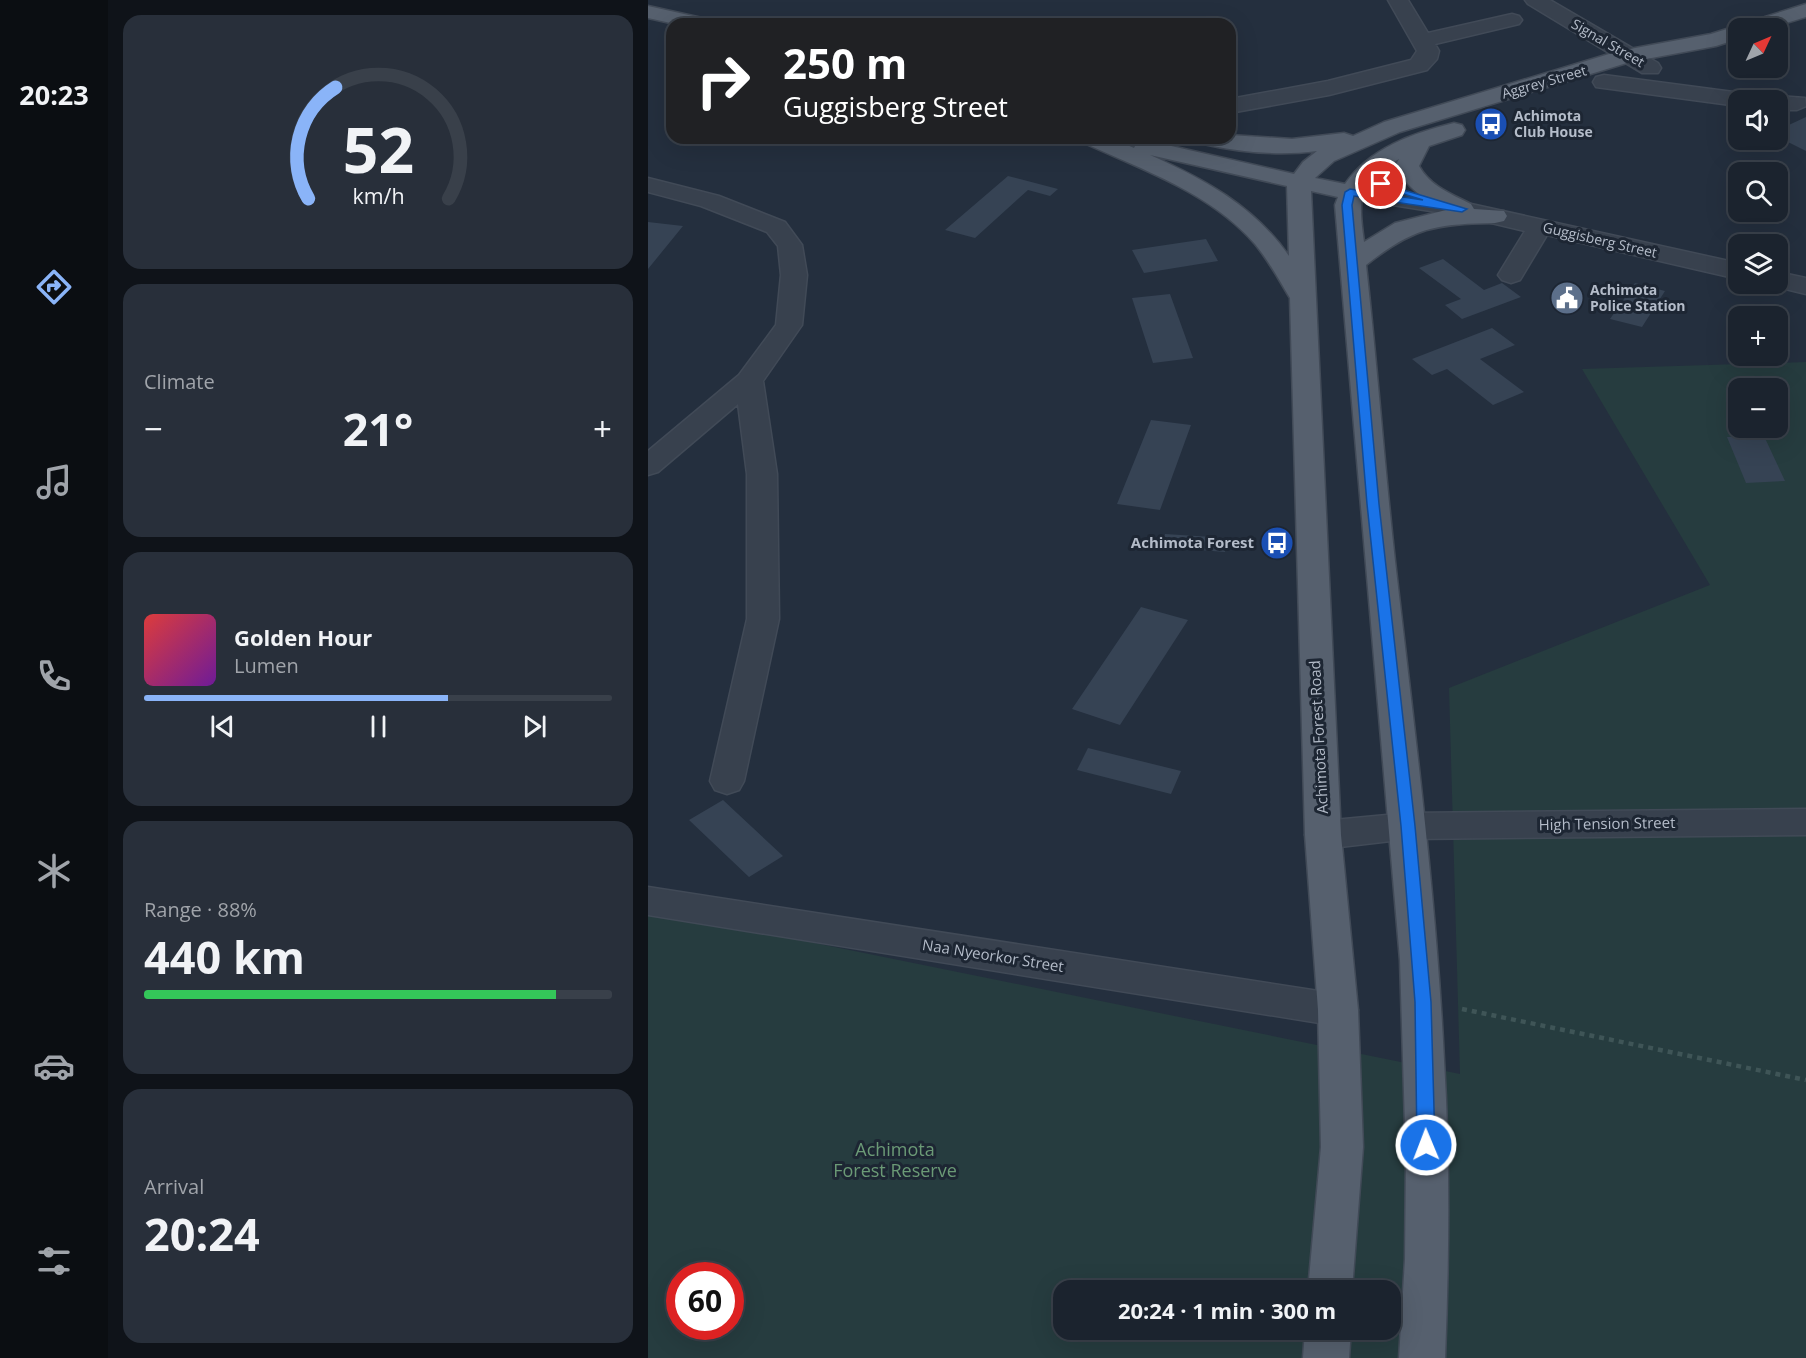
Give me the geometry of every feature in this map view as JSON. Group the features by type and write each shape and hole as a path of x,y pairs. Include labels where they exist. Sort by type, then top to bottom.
{"main road":[{"path":"1781,18 1806,10"},
{"path":"648,12 676,18"},
{"path":"648,31 666,35"},
{"name":"Aggrey Street","path":"1355,185 1369,167 1389,155 1420,142 1531,103 1684,58 1728,36"},
{"name":"Aggrey Street","path":"1305,175 1343,146 1392,127 1628,56 1716,40"},
{"path":"1236,143 1252,146 1311,146 1392,127"},
{"path":"1420,142 1407,166 1413,180 1425,191 1462,209"},
{"path":"1105,144 1166,172 1233,212 1261,236 1285,267 1304,300"},
{"path":"1141,144 1355,185 1347,205 1354,262 1373,504 1408,826 1423,1002 1428,1282 1422,1358"},
{"path":"1220,144 1305,175"},
{"name":"Achimota Forest Road","path":"1305,175 1304,300 1323,835 1338,1010 1342,1147 1331,1280"},
{"path":"1354,262 1388,235 1407,225 1446,216 1495,216"},
{"path":"1326,1358 1327,1340"}],"street":[{"path":"1236,105 1408,70 1426,59 1428,51 1398,0"},
{"name":"Signal Street","path":"1535,0 1650,68"},
{"path":"1421,41 1512,20"},
{"path":"1604,82 1728,98"},
{"path":"648,185 710,201 776,227 790,245 794,275 789,325 749,381 648,466"},
{"name":"Guggisberg Street","path":"1355,185 1728,269"},
{"path":"1511,275 1540,226"},
{"path":"1788,282 1806,286"},
{"path":"727,781 763,619 762,474 749,381"},
{"name":"High Tension Street","path":"1323,835 1408,826 1806,822"},
{"name":"Naa Nyeorkor Street","path":"648,901 1338,1010"}],"path":[{"path":"1423,1002 1806,1080"}],"green space":[{"name":"Achimota Forest Reserve","path":"1806,362 1806,1358 648,1358 648,909 1460,1074 1449,688 1710,585 1582,369 1728,364 1788,366 1788,363"}],"building":[{"path":"1806,117 1806,151 1788,142 1788,125"},
{"path":"1008,176 1058,189 1050,196 1028,190 975,238 945,230"},
{"path":"648,222 683,226 648,269"},
{"path":"1206,239 1218,261 1144,273 1132,250"},
{"path":"1443,259 1484,290 1502,283 1521,297 1462,319 1445,305 1461,299 1419,268"},
{"path":"1635,283 1665,291 1642,327 1610,319"},
{"path":"1170,294 1193,358 1153,363 1132,298"},
{"path":"1492,328 1515,345 1480,359 1524,392 1493,405 1447,369 1432,375 1412,359"},
{"path":"1151,420 1191,425 1160,510 1117,504"},
{"path":"1727,437 1765,438 1785,481 1746,483"},
{"path":"1165,534 1228,538 1225,552 1162,547"},
{"path":"1141,607 1188,620 1120,725 1072,709"},
{"path":"1088,748 1181,771 1171,794 1077,770"},
{"path":"723,800 783,856 749,877 689,820"}],"place":[{"name":"Achimota Club House","path":"1491,124"},
{"name":"Achimota Police Station","path":"1567,298"},
{"name":"Achimota Forest","path":"1277,543"}],"route":[{"path":"1381,184 1462,209 1350,192 1347,205 1356,283 1373,504 1408,826 1423,1002 1426,1145"}]}
